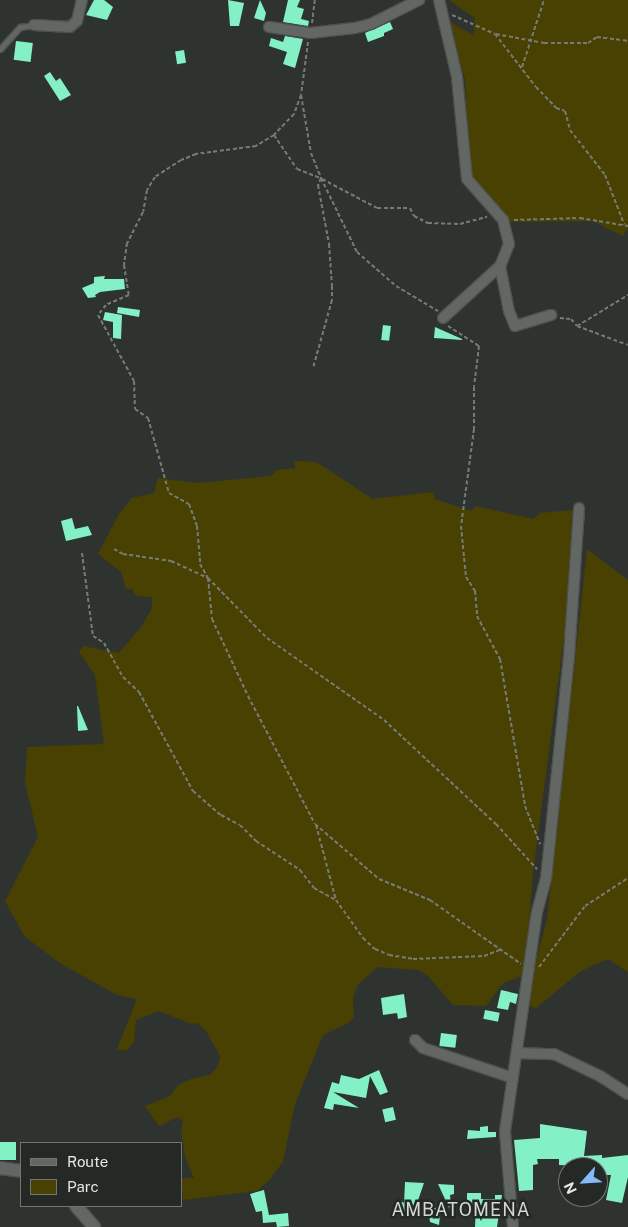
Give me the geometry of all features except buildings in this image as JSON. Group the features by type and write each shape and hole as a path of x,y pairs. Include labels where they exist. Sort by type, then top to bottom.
{"street":[{"path":"34,25 70,28 77,21 82,0"},
{"path":"268,27 310,33 371,24 419,0"},
{"path":"439,0 444,12 458,77 467,179 503,220 509,244 500,266 474,293 443,318"},
{"path":"500,266 515,326 551,315"},
{"path":"513,1227 505,1131 531,971 538,912 546,879 569,656 579,508"},
{"path":"416,1040 423,1048 513,1078"},
{"path":"517,1053 554,1054 600,1076 628,1094"},
{"path":"0,1168 20,1172"},
{"path":"77,1207 94,1227"}],"lane":[{"path":"0,49 20,27 34,25"}],"path":[{"path":"315,0 301,76 301,95 311,153 321,178 357,252 396,286 442,312 444,324 479,346 474,387 474,429 461,526 466,578 475,592 477,616 500,659 525,806 538,834 541,852"},
{"path":"522,67 544,0"},
{"path":"444,12 495,34 554,43 588,43 597,37 628,41"},
{"path":"495,34 556,108 564,111 570,130 605,175 624,224"},
{"path":"301,95 294,114 274,135 256,146 196,154 181,160 155,178 147,190 143,212 127,243 124,265 129,295 106,305 98,315 134,381 135,409 148,418 169,493 189,504 197,526 200,564 208,578 268,638 384,720 496,824 546,879"},
{"path":"274,135 297,169 321,178 377,208 410,208 414,216 428,223 460,224 485,217 503,220 580,218 628,226"},
{"path":"313,368 332,300 329,244 318,185 321,178"},
{"path":"577,326 628,295"},
{"path":"551,315 571,318 577,326 628,344"},
{"path":"114,549 123,554 171,561 208,578"},
{"path":"82,553 93,636 104,643 123,677 139,692 193,791 221,815 240,825 256,841 300,870 314,888 336,900"},
{"path":"208,578 212,619 248,696 315,824 336,900 363,938 389,955 414,959 484,956 500,950"},
{"path":"315,824 380,879 430,900 531,971 539,968 560,935 585,906 628,878"}],"green space":[{"path":"449,0 628,0 628,228 623,236 593,221 506,222 470,175 465,79 447,20 473,35 475,18"},
{"path":"295,461 316,462 373,499 433,492 435,499 471,511 476,506 533,519 540,513 572,510 568,607 533,872 525,975 503,983 486,1006 453,1005 428,976 418,970 377,967 357,986 353,999 354,1017 350,1022 323,1035 295,1104 283,1162 269,1180 257,1191 183,1200 182,1178 194,1178 186,1160 181,1133 183,1120 177,1117 159,1126 145,1106 170,1096 178,1085 191,1079 210,1075 218,1066 220,1056 206,1031 197,1023 192,1024 159,1011 136,1020 134,1041 127,1051 117,1049 137,999 117,995 63,965 25,937 5,901 38,837 25,783 27,747 104,744 95,675 79,652 83,646 119,653 142,626 152,608 152,597 136,596 132,589 126,589 121,572 98,554 119,514 132,498 154,493 158,478 197,483 271,476 277,470 295,468"},
{"path":"587,549 628,580 628,972 608,959 581,971 536,1008 524,1004 547,920"}],"district":[{"name":"AMBATOMENA","path":"461,1210"}]}
